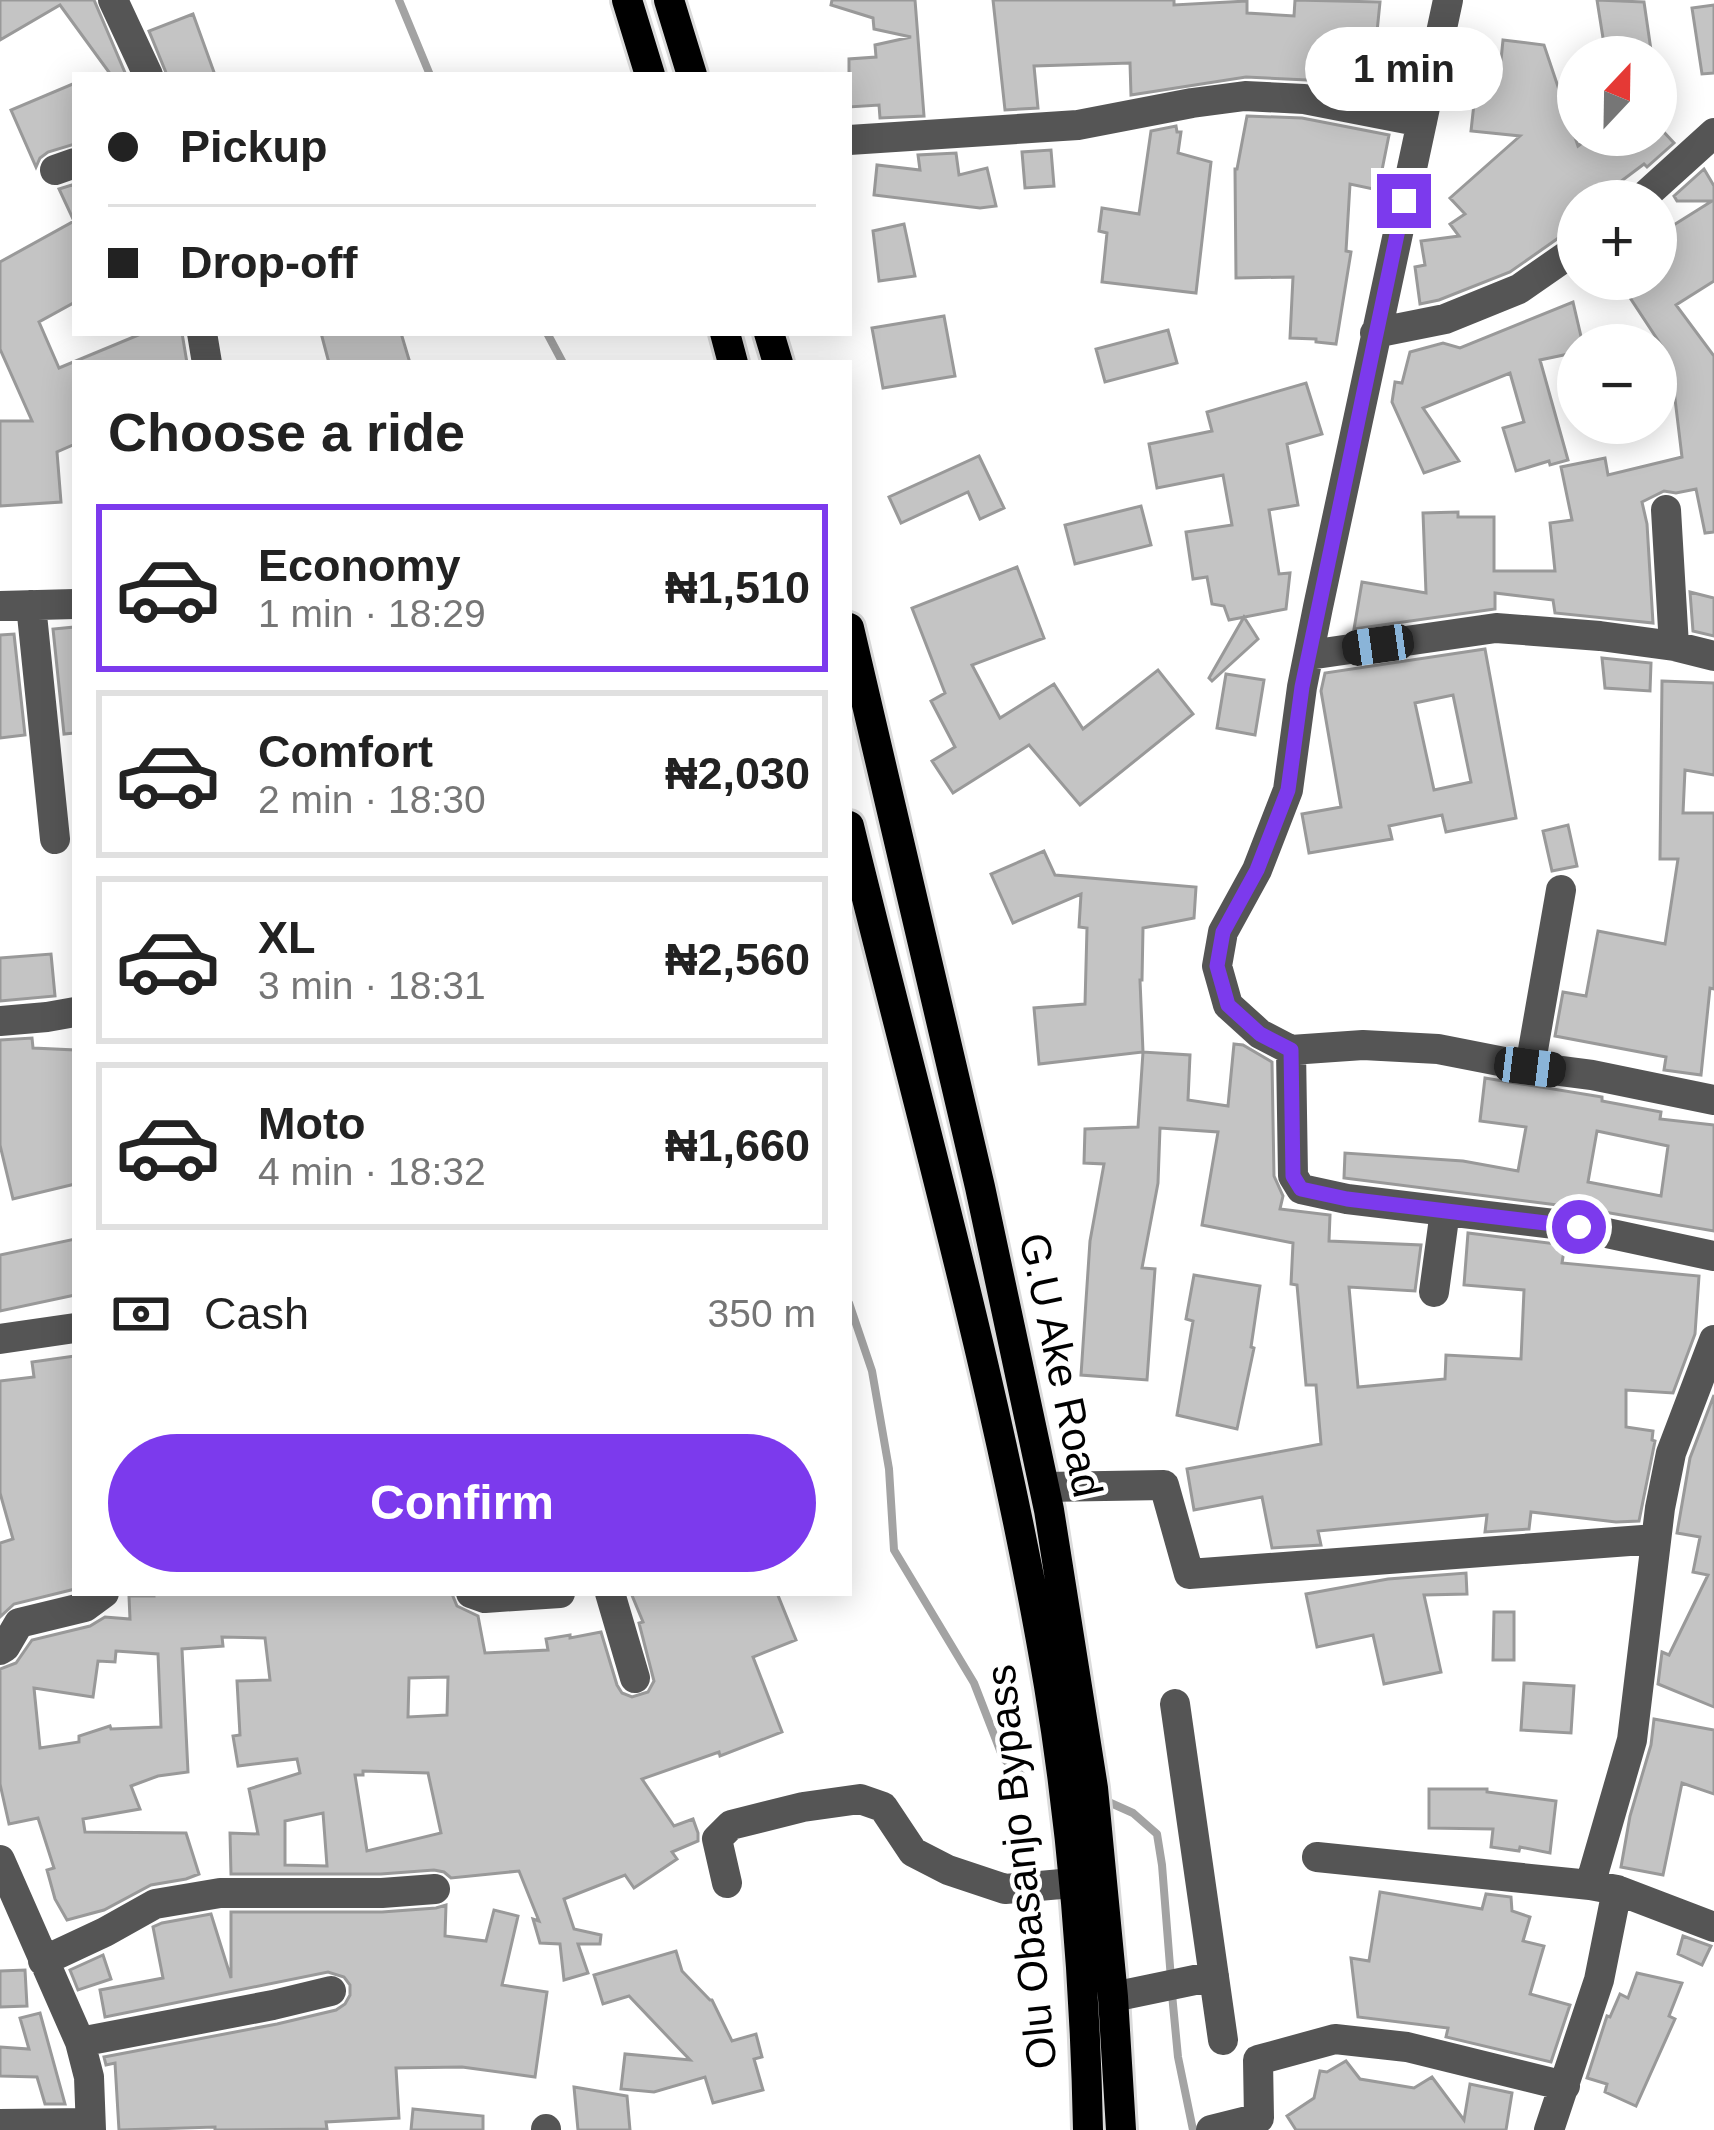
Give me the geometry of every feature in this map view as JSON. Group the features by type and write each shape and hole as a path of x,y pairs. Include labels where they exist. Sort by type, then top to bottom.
{"main road":[{"path":"627,0 649,72"},
{"path":"669,0 691,72"},
{"name":"G.U Ake Road","path":"852,641 1045,1487 1093,1788 1120,2130"},
{"name":"Olu Obasanjo Bypass","path":"852,838 982,1356 1048,1684 1072,1883 1088,2130"}],"street":[{"path":"113,0 147,72"},
{"path":"1448,0 1309,655 1288,790 1257,870 1223,932 1217,966 1228,1005 1260,1034 1291,1050 1363,1045 1438,1049 1714,1100"},
{"path":"852,140 1078,125 1245,96 1304,99 1422,122"},
{"path":"1663,180 1714,134"},
{"path":"1376,332 1445,319 1519,289 1557,263"},
{"path":"1666,510 1674,646"},
{"path":"0,606 72,604"},
{"path":"32,605 55,839"},
{"path":"1309,655 1496,628 1600,636 1714,656"},
{"path":"1530,1067 1561,890"},
{"path":"0,1021 72,1012"},
{"path":"1291,1050 1293,1176 1301,1189 1347,1199 1579,1227 1714,1256"},
{"path":"1434,1292 1445,1211"},
{"path":"0,1339 72,1328"},
{"path":"1549,2130 1599,1980 1603,1888 1632,1740 1671,1453 1714,1340"},
{"path":"1045,1487 1164,1485 1189,1574 1656,1539"},
{"path":"0,1650 19,1623 85,1607 100,1596"},
{"path":"479,1596 515,1596"},
{"path":"611,1596 635,1678"},
{"path":"1175,1705 1206,1978 1222,2040"},
{"path":"727,1883 717,1839 731,1825 860,1799 883,1808 913,1852 948,1870 1005,1889 1072,1883"},
{"path":"1317,1857 1603,1888 1714,1927"},
{"path":"0,1860 80,2042 89,2077 91,2127 0,2124"},
{"path":"43,1960 155,1904 220,1893 435,1889"},
{"path":"1113,1997 1206,1978"},
{"path":"80,2042 331,1990"},
{"path":"1213,2129 1259,2118 1258,2060 1335,2039 1407,2047 1565,2086"}],"building":[{"path":"0,0 94,0 125,72 109,72 60,5 0,40"},
{"path":"832,0 915,0 924,116 880,118 879,105 852,107 849,59 876,57 875,45 911,37 874,29 873,18 831,5"},
{"path":"993,0 1174,0 1174,5 1247,1 1247,13 1294,16 1295,0 1380,2 1374,62 1411,75 1403,98 1307,80 1246,77 1131,95 1130,63 1034,66 1038,108 1005,110"},
{"path":"1597,0 1644,2 1649,36 1603,36"},
{"path":"1714,5 1714,73 1702,74 1692,8"},
{"path":"193,14 214,72 166,72 149,31"},
{"path":"1503,40 1544,45 1557,84 1557,156 1659,156 1623,180 1557,180 1557,239 1510,272 1420,304 1415,267 1425,265 1421,241 1459,236 1450,224 1465,214 1450,198 1520,136 1471,131 1479,58 1501,60"},
{"path":"72,84 72,145 48,152 36,167 11,110"},
{"path":"1247,116 1302,118 1389,135 1378,190 1350,184 1346,251 1351,252 1336,344 1290,338 1293,277 1236,278 1235,169"},
{"path":"1176,126 1181,132 1178,153 1211,162 1196,293 1102,282 1107,233 1099,231 1102,208 1139,214 1151,131"},
{"path":"1051,150 1054,186 1025,188 1022,152"},
{"path":"956,153 959,175 987,168 996,206 874,195 877,165 920,170 918,155"},
{"path":"1704,169 1714,186 1714,281 1676,305 1714,356 1714,532 1705,533 1696,489 1664,491 1642,502 1653,623 1555,613 1553,600 1495,593 1495,609 1354,629 1362,582 1426,593 1423,513 1494,517 1494,571 1555,571 1550,523 1572,520 1561,467 1605,458 1608,475 1682,457 1677,324 1647,324 1632,300 1677,300 1677,223 1712,201 1677,201 1677,193"},
{"path":"72,185 72,217 59,189"},
{"path":"72,222 72,304 39,322 59,368 72,363 72,445 57,452 61,502 0,506 0,421 32,421 0,349 0,262"},
{"path":"904,224 915,276 879,281 873,231"},
{"path":"1573,302 1578,324 1557,324 1557,356 1540,360 1557,421 1557,444 1564,444 1568,460 1516,471 1503,428 1524,422 1510,373 1423,408 1459,461 1424,473 1392,402 1395,382 1402,383 1410,352 1443,343 1460,348"},
{"path":"944,316 955,376 883,388 872,328"},
{"path":"1168,330 1177,363 1105,382 1096,349"},
{"path":"136,336 182,336 186,360 78,360"},
{"path":"322,336 402,336 409,360 328,360"},
{"path":"1306,383 1322,434 1287,444 1298,505 1269,510 1279,574 1290,573 1286,609 1229,620 1224,606 1212,604 1207,577 1193,579 1186,532 1232,525 1223,475 1157,488 1149,444 1212,431 1207,412"},
{"path":"979,456 1004,508 980,519 968,492 901,523 889,497"},
{"path":"1141,506 1151,545 1075,564 1065,525"},
{"path":"1017,567 1044,638 972,665 1000,718 1054,684 1083,729 1158,670 1193,714 1080,805 1029,745 953,793 932,761 955,747 931,701 945,693 912,608"},
{"path":"1690,592 1714,598 1714,636 1693,631"},
{"path":"1244,617 1258,639 1212,681 1209,678"},
{"path":"72,627 72,733 64,734 53,629"},
{"path":"14,634 25,735 0,738 0,635"},
{"path":"1485,649 1516,818 1446,832 1442,815 1389,826 1392,839 1309,853 1302,814 1341,807 1321,691 1325,673","holes":["1453,695 1471,782 1434,790 1415,703"]},
{"path":"1602,658 1651,663 1650,691 1605,688"},
{"path":"1226,674 1264,680 1255,735 1217,728"},
{"path":"1662,681 1714,683 1714,775 1685,770 1683,813 1714,813 1714,989 1710,988 1701,1075 1664,1070 1666,1057 1555,1036 1563,992 1586,996 1598,931 1665,944 1678,859 1660,859"},
{"path":"1568,825 1577,866 1552,871 1543,831"},
{"path":"1044,851 1055,875 1196,887 1194,918 1143,928 1143,1052 1039,1064 1034,1008 1085,1004 1087,928 1079,927 1081,894 1013,923 991,874"},
{"path":"51,954 55,996 0,1001 0,958"},
{"path":"32,1038 33,1048 72,1050 72,1185 13,1199 0,1145 0,1040"},
{"path":"1234,1044 1272,1062 1274,1176 1283,1196 1280,1209 1330,1215 1329,1241 1421,1245 1415,1291 1349,1287 1358,1387 1445,1379 1446,1355 1521,1359 1524,1290 1464,1285 1468,1233 1565,1245 1562,1263 1699,1276 1695,1334 1673,1393 1626,1390 1626,1427 1653,1431 1655,1441 1639,1521 1531,1512 1529,1529 1485,1532 1487,1515 1318,1531 1321,1545 1272,1548 1262,1497 1194,1510 1187,1469 1321,1444 1316,1385 1306,1385 1297,1285 1291,1284 1293,1243 1202,1225 1218,1132 1160,1128 1158,1183 1142,1268 1155,1269 1147,1380 1081,1375 1090,1241 1104,1164 1084,1163 1085,1129 1138,1127 1143,1052 1190,1055 1188,1100 1228,1106"},
{"path":"1485,1078 1602,1097 1602,1101 1661,1112 1660,1119 1714,1125 1714,1231 1581,1208 1344,1178 1345,1153 1463,1161 1518,1171 1526,1127 1480,1121","holes":["1597,1131 1668,1146 1661,1196 1588,1182"]},
{"path":"72,1240 72,1296 0,1311 0,1255"},
{"path":"1194,1275 1260,1286 1254,1348 1237,1429 1177,1415 1193,1321 1186,1319"},
{"path":"72,1356 72,1590 14,1604 0,1617 0,1543 13,1539 0,1493 0,1381 34,1377 32,1362"},
{"path":"1714,1395 1714,1707 1658,1684 1662,1652 1669,1655 1708,1575 1693,1572 1700,1537 1677,1533 1690,1458"},
{"path":"1466,1573 1467,1594 1424,1595 1441,1672 1384,1684 1373,1635 1317,1647 1306,1594 1388,1579"},
{"path":"129,1596 453,1596 457,1606 478,1616 485,1653 548,1650 546,1639 601,1632 617,1685 632,1697 648,1692 654,1681 639,1623 643,1622 632,1596 778,1596 796,1640 753,1657 782,1732 642,1779 674,1826 693,1819 698,1841 672,1852 677,1859 634,1888 625,1875 564,1899 574,1929 601,1935 600,1944 578,1944 588,1973 564,1980 560,1944 540,1943 533,1919 539,1921 519,1871 451,1878 434,1870 231,1874 230,1833 258,1834 249,1789 300,1773 297,1759 238,1766 233,1736 240,1735 237,1681 270,1680 265,1638 222,1637 223,1646 182,1649 188,1772 131,1786 140,1809 83,1819 85,1832 186,1833 199,1874 151,1885 104,1910 67,1920 55,1899 47,1870 54,1868 38,1818 9,1824 0,1784 0,1669 16,1663 32,1640 90,1626 105,1617 130,1619","holes":["116,1651 158,1654 161,1727 110,1726 79,1736 79,1742 40,1748 34,1688 93,1697 98,1661 115,1662","448,1677 447,1715 408,1717 409,1678","363,1771 428,1773 441,1833 367,1851 355,1775","323,1813 327,1866 285,1865 285,1821"]},
{"path":"1494,1612 1514,1612 1514,1660 1493,1660"},
{"path":"1524,1683 1574,1686 1571,1733 1521,1730"},
{"path":"1654,1719 1714,1730 1714,1794 1682,1783 1663,1875 1621,1867"},
{"path":"1429,1789 1487,1789 1556,1801 1550,1853 1491,1847 1493,1829 1429,1828"},
{"path":"1380,1892 1482,1909 1486,1894 1511,1897 1512,1911 1530,1917 1523,1941 1544,1946 1530,1994 1570,2005 1551,2062 1446,2037 1448,2028 1358,2017 1351,1958 1369,1961"},
{"path":"446,1905 445,1936 486,1941 494,1910 518,1916 502,1985 547,1992 535,2077 462,2067 396,2068 399,2118 326,2122 327,2129 119,2130 115,2063 106,2065 104,2057 336,2010 350,1995 344,1977 328,1972 105,2017 100,1990 163,1978 153,1927 211,1914 231,1978 231,1912 382,1912"},
{"path":"1683,1936 1711,1946 1702,1965 1678,1954"},
{"path":"676,1951 682,1971 712,2000 732,2041 756,2034 762,2057 754,2059 763,2090 713,2103 705,2077 654,2092 621,2089 625,2054 690,2060 629,1996 603,2004 594,1975"},
{"path":"103,1955 111,1979 78,1990 70,1970"},
{"path":"25,1970 27,2006 0,2007 0,1971"},
{"path":"1637,1973 1682,1983 1669,2016 1675,2019 1636,2106 1605,2092 1607,2084 1587,2078 1607,2016 1620,1994 1628,1998"},
{"path":"40,2013 65,2104 45,2104 37,2077 0,2076 0,2047 29,2049 20,2018"},
{"path":"1346,2061 1360,2079 1414,2088 1432,2077 1464,2120 1470,2084 1512,2093 1506,2130 1296,2130 1287,2116 1314,2098 1320,2071"},
{"path":"574,2087 627,2096 630,2130 578,2130"},
{"path":"413,2109 483,2116 483,2130 411,2130"}],"waterway":[{"path":"399,0 429,72"},
{"path":"549,336 561,360"},
{"path":"852,1312 872,1371 889,1469 894,1550 974,1683 1003,1758 1022,1776"},
{"path":"1104,1800 1133,1813 1157,1834 1171,1979"},
{"path":"1172,1994 1178,2057 1193,2130"}],"route":[{"path":"1404,201 1302,687 1288,790 1257,870 1223,932 1217,966 1228,1005 1260,1034 1291,1050 1293,1176 1301,1189 1347,1199 1579,1227"}]}
